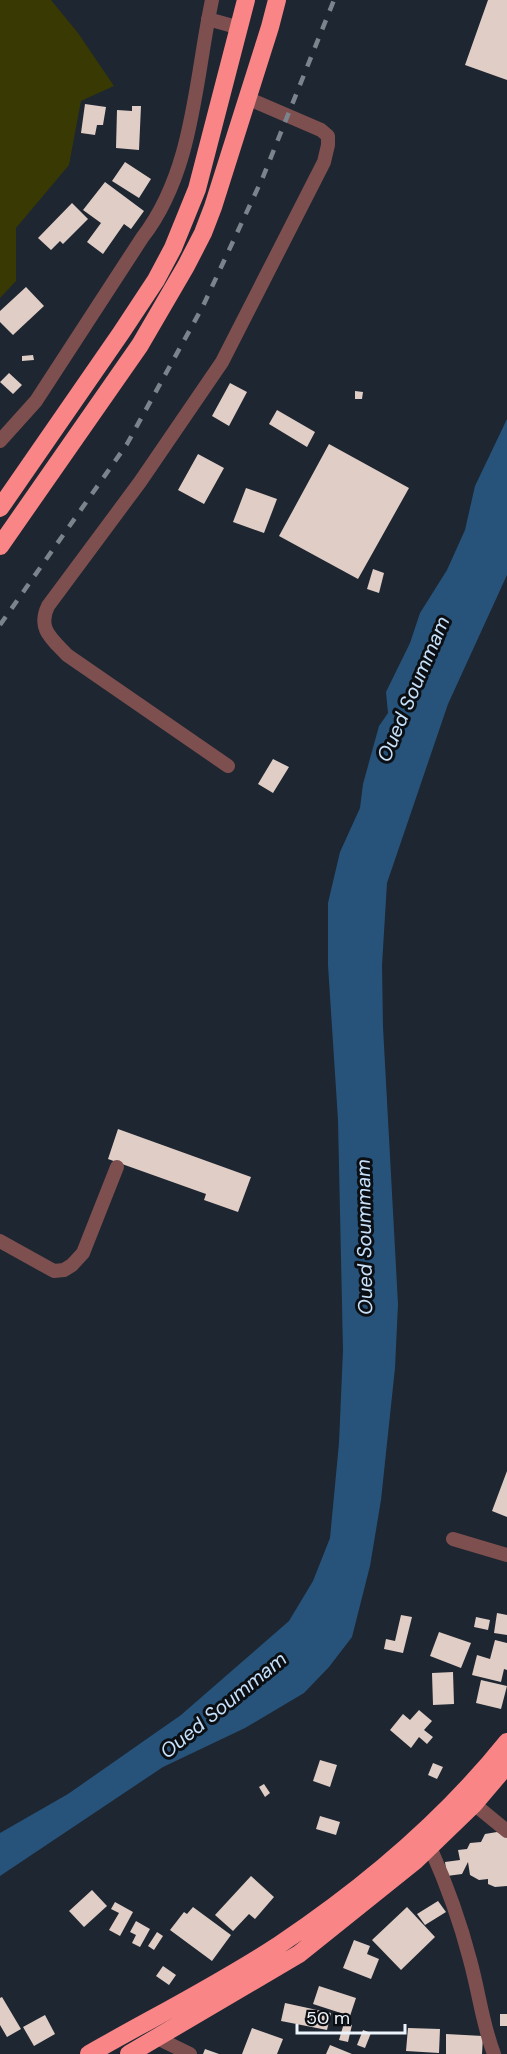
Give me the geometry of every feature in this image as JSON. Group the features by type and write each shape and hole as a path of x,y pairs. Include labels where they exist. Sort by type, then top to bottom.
{"highway":[{"path":"0,508 156,280 173,248 197,189 246,0"},
{"path":"0,546 140,345 203,233 277,0"},
{"path":"88,2054 277,1946 346,1898 403,1851 441,1815 476,1780 507,1742"},
{"path":"129,2054 299,1954 362,1906 430,1847 474,1804 507,1765"}],"street":[{"path":"0,441 36,401 142,238 157,219 167,198 193,115 212,0"},
{"path":"208,19 240,28"},
{"path":"228,766 67,655 48,634 44,621 48,606 140,482 222,362 324,162 328,136 321,130 247,99"},
{"path":"0,1241 54,1271 64,1270 72,1265 83,1253 117,1167"},
{"path":"453,1539 507,1555"},
{"path":"474,1804 507,1831"},
{"path":"430,1847 444,1877 462,1931 471,1962 483,2025 494,2054"},
{"path":"157,2038 190,2054"}],"shaded area":[{"path":"0,0 51,0 78,33 114,86 81,101 69,165 16,228 16,281 0,298"}],"water":[{"name":"Oued Soummam","path":"507,419 507,575 448,704 387,883 382,965 383,1027 398,1304 395,1368 381,1500 370,1566 352,1637 329,1667 304,1693 245,1728 163,1767 0,1876 0,1833 68,1794 181,1715 289,1621 313,1581 330,1538 339,1443 343,1350 338,1120 328,965 328,903 340,852 360,808 363,784 379,726 388,713 386,692 410,643 420,613 447,570 465,530 475,486"}],"building":[{"path":"488,0 507,0 507,80 465,65"},
{"path":"85,104 106,107 103,125 97,125 95,135 81,133"},
{"path":"132,106 141,106 139,150 116,148 117,110 132,111"},
{"path":"125,162 151,179 139,198 112,181"},
{"path":"105,182 144,211 131,229 124,224 103,254 87,242 101,223 83,210"},
{"path":"72,203 88,219 63,244 60,241 51,250 38,238"},
{"path":"26,287 44,306 13,335 0,322 0,311"},
{"path":"33,355 34,360 22,361 22,356"},
{"path":"9,373 22,385 13,394 0,382"},
{"path":"230,383 247,392 229,426 212,416"},
{"path":"355,391 363,392 362,399 355,399"},
{"path":"277,410 315,432 307,447 269,424"},
{"path":"329,444 409,488 358,579 279,536"},
{"path":"198,454 224,468 204,504 178,490"},
{"path":"246,488 277,499 264,533 233,522"},
{"path":"373,569 384,573 379,593 367,589"},
{"path":"273,759 289,767 273,793 258,784"},
{"path":"118,1129 251,1177 238,1212 204,1200 206,1194 108,1159"},
{"path":"507,1471 507,1517 492,1511"},
{"path":"497,1613 507,1615 507,1635 494,1633"},
{"path":"401,1615 412,1617 403,1653 384,1649 386,1639 395,1641"},
{"path":"476,1617 490,1620 488,1630 474,1627"},
{"path":"439,1632 471,1643 461,1668 430,1656"},
{"path":"495,1640 507,1643 507,1670 504,1669 501,1682 472,1675 477,1655 490,1659"},
{"path":"453,1672 454,1704 433,1705 432,1673"},
{"path":"481,1680 507,1686 501,1709 476,1703"},
{"path":"419,1710 432,1721 424,1730 433,1737 427,1744 419,1737 411,1748 390,1730 403,1714 410,1720"},
{"path":"320,1760 337,1765 330,1787 313,1781"},
{"path":"433,1763 443,1767 437,1779 428,1775"},
{"path":"264,1784 270,1793 265,1797 259,1787"},
{"path":"320,1816 340,1822 336,1835 316,1829"},
{"path":"497,1832 507,1837 507,1886 495,1887 488,1884 488,1879 479,1880 470,1875 468,1862 462,1874 447,1876 445,1862 460,1860 458,1850 467,1849 470,1843 481,1842 485,1834"},
{"path":"251,1876 274,1897 255,1919 249,1914 233,1931 215,1915"},
{"path":"92,1890 107,1906 84,1927 69,1911"},
{"path":"438,1901 446,1912 425,1925 417,1914"},
{"path":"115,1902 133,1912 120,1936 109,1930 119,1913 111,1909"},
{"path":"193,1907 231,1935 212,1961 170,1930 184,1912 187,1914"},
{"path":"407,1907 435,1937 401,1970 372,1940"},
{"path":"136,1921 150,1929 140,1947 132,1943 136,1935 130,1932"},
{"path":"157,1932 163,1936 154,1950 148,1946"},
{"path":"354,1940 370,1946 367,1954 379,1959 371,1979 343,1968"},
{"path":"163,1966 176,1975 169,1985 156,1976"},
{"path":"319,1986 356,1998 350,2016 313,2004"},
{"path":"2,1997 21,2029 7,2037 0,2025 0,1998"},
{"path":"285,2003 331,2013 327,2030 281,2021"},
{"path":"500,2014 507,2014 507,2026 500,2026"},
{"path":"45,2015 55,2034 34,2046 23,2027"},
{"path":"344,2023 352,2025 348,2042 339,2040"},
{"path":"252,2028 283,2039 277,2054 242,2054"},
{"path":"408,2028 440,2029 439,2053 406,2051"},
{"path":"363,2030 371,2033 365,2048 357,2045"},
{"path":"446,2034 483,2036 482,2054 446,2054"},
{"path":"330,2045 352,2054 326,2054"},
{"path":"205,2049 219,2054 203,2054"}],"railway":[{"path":"0,625 127,444 203,306 263,177 334,0"}]}
